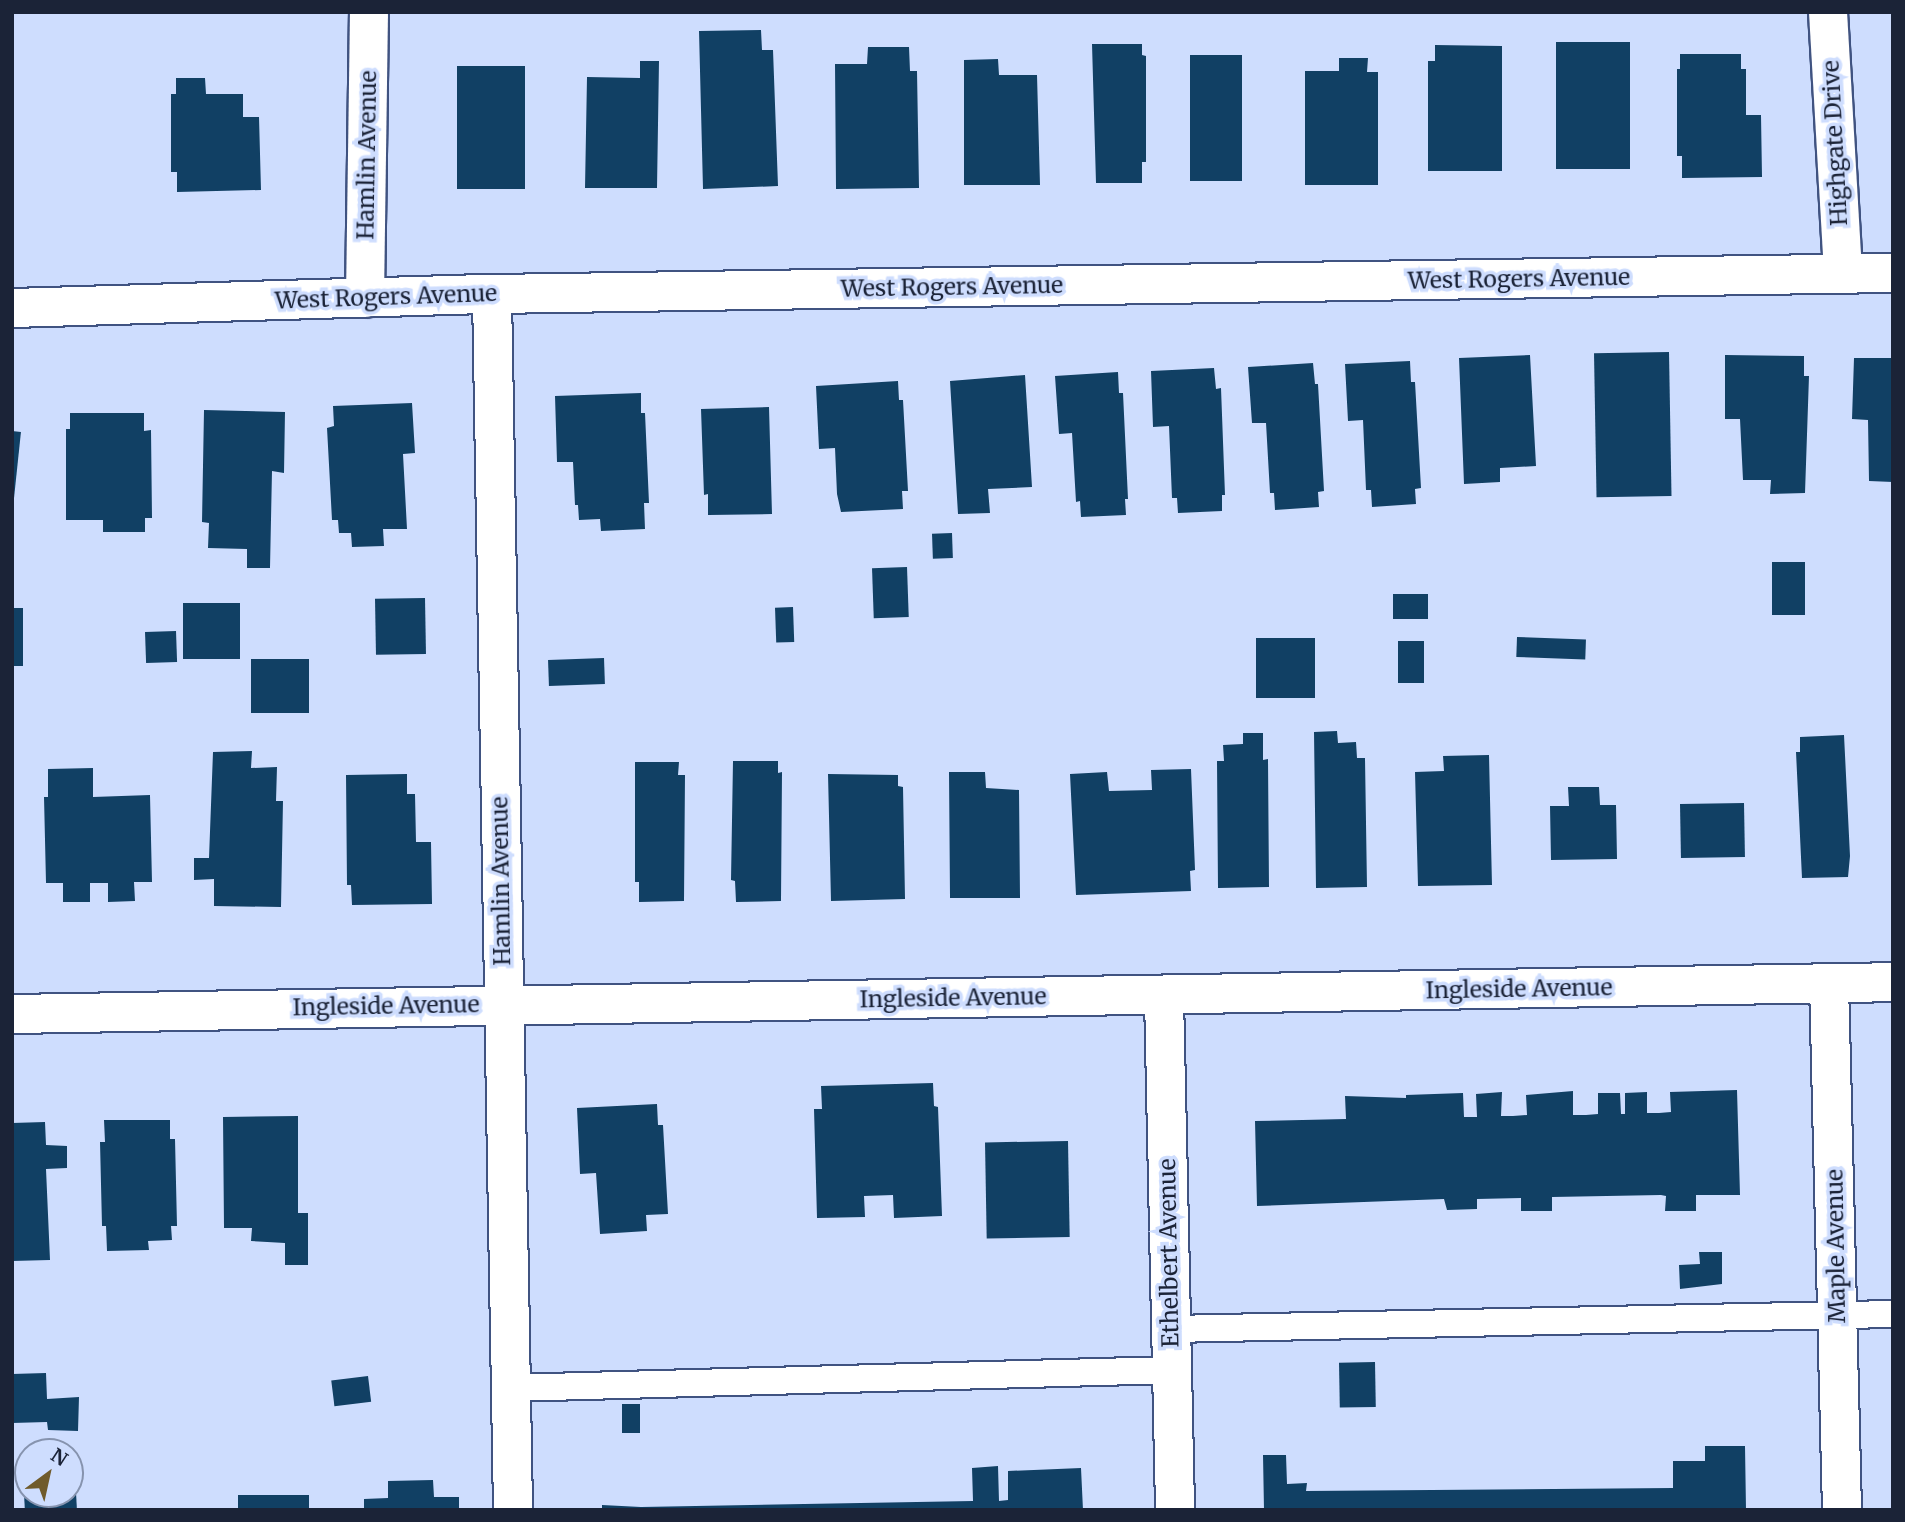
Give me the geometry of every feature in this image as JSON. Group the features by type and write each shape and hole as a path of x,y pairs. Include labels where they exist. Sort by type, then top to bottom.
{"street":[{"name":"Hamlin Avenue","path":"365,298 369,12"},
{"name":"Highgate Drive","path":"1828,12 1843,274"},
{"name":"West Rogers Avenue","path":"12,308 492,294 1893,273"},
{"name":"Hamlin Avenue","path":"492,294 502,1004 513,1510"},
{"name":"Ingleside Avenue","path":"12,1014 1893,982"},
{"name":"Maple Avenue","path":"1829,983 1843,1510"},
{"name":"Ethelbert Avenue","path":"1164,996 1175,1510"}],"lane":[{"path":"1171,1329 1893,1314"},
{"path":"510,1388 1172,1370"}],"building":[{"path":"761,30 762,50 773,50 778,186 703,189 699,31"},
{"path":"1556,42 1630,42 1630,169 1556,169"},
{"path":"1092,44 1142,44 1142,55 1146,56 1146,162 1142,162 1142,183 1096,183"},
{"path":"1435,45 1502,46 1502,171 1428,171 1428,61 1435,61"},
{"path":"868,47 909,47 910,71 917,71 919,188 836,189 835,64 867,64"},
{"path":"1680,54 1741,54 1741,69 1746,69 1746,115 1761,115 1762,177 1682,178 1682,156 1677,156 1677,69 1680,69"},
{"path":"1190,55 1242,55 1242,181 1190,181"},
{"path":"1339,58 1368,58 1367,72 1378,72 1378,185 1305,185 1305,71 1339,71"},
{"path":"998,59 999,75 1037,75 1040,185 964,185 964,60"},
{"path":"640,61 659,61 657,188 585,188 587,77 640,78"},
{"path":"457,66 525,66 525,189 457,189"},
{"path":"176,78 205,78 206,94 243,94 243,117 259,117 261,190 177,192 177,172 171,172 171,94 176,94"},
{"path":"1669,352 1672,496 1597,497 1594,353"},
{"path":"1530,355 1536,466 1500,468 1500,482 1464,484 1459,358"},
{"path":"1725,355 1804,356 1804,376 1809,376 1805,493 1770,494 1771,480 1743,480 1740,419 1725,419"},
{"path":"1854,358 1893,358 1893,482 1869,481 1868,420 1852,419"},
{"path":"1410,361 1411,382 1415,382 1421,488 1415,489 1416,504 1372,507 1371,490 1366,490 1363,420 1348,421 1345,364"},
{"path":"1313,363 1315,384 1318,384 1324,491 1318,492 1319,507 1275,510 1274,493 1270,493 1266,423 1252,423 1248,367"},
{"path":"1214,368 1216,389 1221,388 1225,495 1222,495 1222,511 1178,513 1177,498 1172,498 1169,426 1153,427 1151,371"},
{"path":"1118,372 1119,393 1123,393 1128,499 1125,499 1126,515 1081,517 1080,501 1076,502 1072,433 1059,434 1055,376"},
{"path":"1025,375 1032,487 988,489 990,513 958,514 950,381"},
{"path":"898,381 899,400 903,400 908,491 902,491 903,509 841,512 837,494 835,448 819,449 816,386"},
{"path":"641,393 641,413 645,413 649,503 644,503 645,529 601,531 600,519 579,520 578,505 575,505 573,462 557,462 555,396"},
{"path":"412,403 415,453 403,454 407,529 383,529 384,546 352,547 351,533 339,533 338,520 332,520 327,428 334,426 333,406"},
{"path":"769,407 772,514 708,515 708,494 704,495 701,409"},
{"path":"204,410 285,412 284,473 272,471 270,568 247,568 247,549 208,548 209,523 202,522"},
{"path":"70,413 144,413 144,431 151,430 152,518 145,518 145,532 103,532 103,520 66,520 66,429 70,429"},
{"path":"12,431 21,432 12,517"},
{"path":"952,533 953,558 933,559 932,534"},
{"path":"1772,562 1805,562 1805,615 1772,615"},
{"path":"907,567 909,617 874,618 872,568"},
{"path":"1393,594 1428,594 1428,619 1393,619"},
{"path":"425,598 426,654 376,655 375,599"},
{"path":"183,603 240,603 240,659 183,659"},
{"path":"793,607 794,642 776,643 775,608"},
{"path":"12,608 23,608 23,666 12,666"},
{"path":"176,631 177,662 146,663 145,632"},
{"path":"1517,637 1586,639 1585,659 1516,657"},
{"path":"1256,638 1315,638 1315,698 1256,698"},
{"path":"1398,641 1424,641 1424,683 1398,683"},
{"path":"604,658 605,684 549,686 548,660"},
{"path":"251,659 309,659 309,713 251,713"},
{"path":"1337,731 1338,743 1356,742 1357,758 1365,758 1367,887 1316,888 1314,732"},
{"path":"1243,733 1263,733 1263,760 1268,759 1269,887 1218,888 1217,761 1224,761 1223,745 1243,744"},
{"path":"1844,735 1850,856 1848,877 1802,878 1796,752 1800,752 1800,737"},
{"path":"252,751 251,768 277,767 276,801 283,801 281,907 214,906 214,879 194,880 194,858 209,858 213,752"},
{"path":"1489,755 1492,885 1418,886 1415,772 1444,771 1443,756"},
{"path":"733,761 778,761 778,773 782,772 781,901 736,902 735,881 731,880"},
{"path":"635,762 679,762 678,775 685,775 684,901 639,902 639,882 635,882"},
{"path":"93,768 93,797 150,795 152,882 134,882 135,901 108,902 108,883 90,883 90,902 63,902 63,883 46,883 44,797 48,797 48,769"},
{"path":"1191,769 1195,870 1190,871 1191,891 1076,895 1070,774 1107,772 1109,791 1152,790 1151,770"},
{"path":"949,772 985,772 986,788 1019,790 1020,898 950,898"},
{"path":"407,774 407,794 415,794 416,842 431,842 432,904 352,905 351,885 347,885 346,775"},
{"path":"828,774 898,775 898,786 903,787 905,899 831,901"},
{"path":"1568,787 1599,787 1600,805 1616,805 1617,859 1551,860 1550,806 1569,806"},
{"path":"1744,803 1745,857 1681,858 1680,804"},
{"path":"933,1083 934,1106 938,1107 942,1216 894,1218 893,1195 864,1196 865,1217 817,1218 814,1109 822,1109 821,1086"},
{"path":"1737,1090 1740,1195 1696,1195 1696,1211 1665,1211 1666,1196 1661,1195 1552,1197 1552,1211 1521,1211 1521,1198 1477,1199 1477,1209 1447,1210 1444,1199 1257,1206 1255,1121 1346,1119 1345,1096 1406,1098 1406,1095 1463,1093 1464,1117 1477,1117 1476,1094 1502,1092 1501,1116 1513,1116 1527,1115 1526,1095 1573,1091 1573,1115 1586,1115 1598,1114 1598,1093 1620,1093 1621,1114 1625,1114 1625,1093 1647,1092 1647,1113 1659,1113 1671,1112 1670,1092"},
{"path":"657,1104 658,1125 663,1125 668,1214 646,1215 647,1231 600,1234 596,1173 580,1174 577,1108"},
{"path":"298,1116 298,1213 308,1213 308,1265 285,1265 285,1243 251,1241 252,1228 224,1228 223,1117"},
{"path":"104,1120 170,1120 170,1139 175,1139 177,1226 171,1226 172,1240 148,1241 149,1250 107,1251 106,1226 102,1226 100,1142 105,1142"},
{"path":"45,1122 46,1145 67,1146 67,1168 46,1169 50,1260 12,1261 12,1123"},
{"path":"1068,1141 1070,1237 987,1238 985,1142"},
{"path":"1699,1252 1722,1252 1722,1284 1680,1289 1679,1265 1700,1264"},
{"path":"1375,1362 1376,1407 1340,1408 1339,1363"},
{"path":"46,1373 47,1399 79,1397 78,1431 48,1430 47,1422 12,1423 12,1374"},
{"path":"368,1376 371,1402 334,1406 331,1381"},
{"path":"622,1404 640,1404 640,1433 622,1433"},
{"path":"1705,1446 1745,1446 1746,1510 1264,1510 1263,1455 1286,1455 1287,1484 1307,1483 1306,1491 1673,1488 1673,1461 1705,1461"},
{"path":"998,1466 999,1501 1008,1500 1008,1471 1081,1468 1083,1510 602,1510 602,1505 641,1507 973,1501 972,1468"},
{"path":"433,1480 434,1497 459,1497 459,1510 364,1510 364,1499 388,1498 388,1481"},
{"path":"238,1495 309,1495 309,1510 238,1510"},
{"path":"25,1508 77,1508 25,1510"}]}
